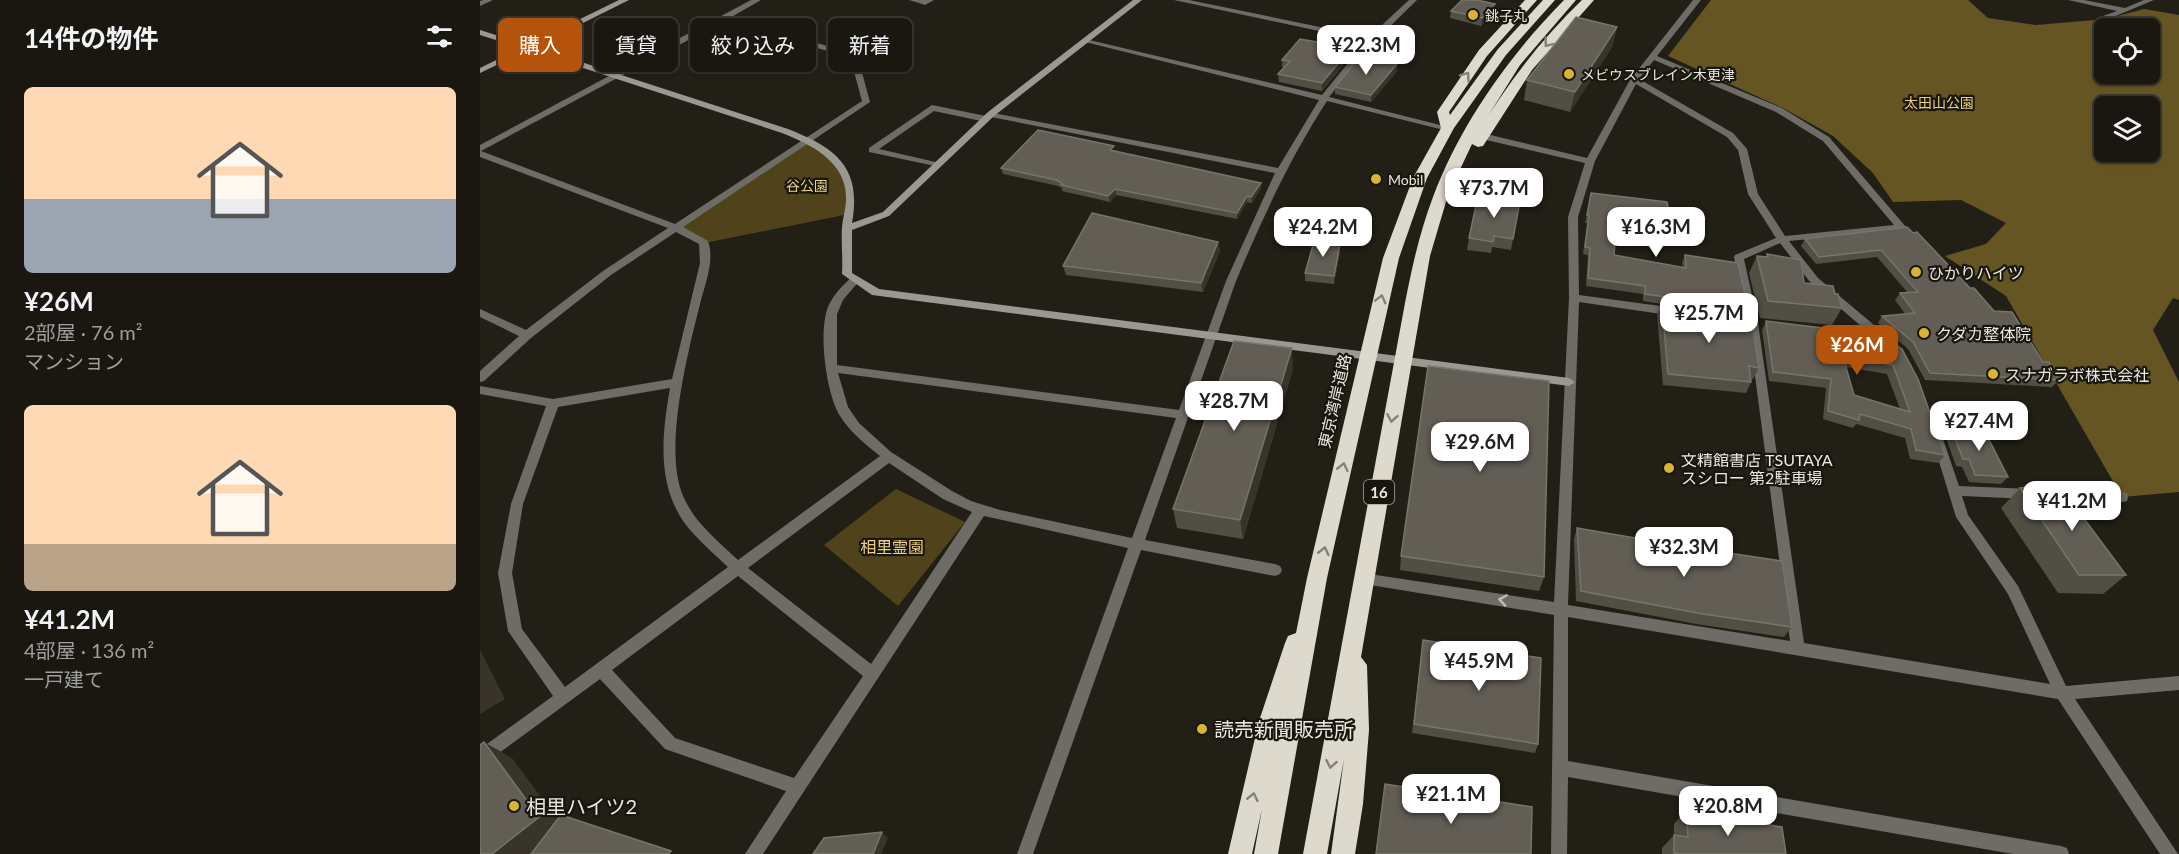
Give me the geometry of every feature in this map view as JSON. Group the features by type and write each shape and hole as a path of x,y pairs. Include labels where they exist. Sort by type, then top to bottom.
{"highway":[{"name":"16","path":"1448,128 1443,112 1454,93 1486,49 1531,0"},
{"name":"東京湾岸道路","path":"1266,854 1317,578 1391,258 1420,178 1448,128 1503,52 1549,0"},
{"name":"16","path":"1315,854 1421,262 1446,182 1489,99 1520,56 1570,0"},
{"name":"16","path":"1446,182 1473,151 1503,103 1565,21 1588,0"},
{"name":"16","path":"1240,854 1270,721 1317,578"},
{"name":"16","path":"1343,854 1351,804 1358,730 1355,624"}],"street":[{"path":"480,4 489,0"},
{"path":"582,21 625,0"},
{"path":"723,18 756,0"},
{"path":"913,0 925,3 930,0"},
{"path":"847,228 886,214 988,116 1138,0"},
{"path":"1178,0 1371,40"},
{"path":"1025,854 1231,281 1279,171 1325,98 1371,40 1413,0"},
{"path":"1559,854 1561,610 1574,298 1573,217 1590,161 1634,80 1697,0"},
{"path":"2072,0 2125,10"},
{"path":"2106,18 2150,0"},
{"path":"480,32 498,38"},
{"path":"480,149 690,36"},
{"path":"1085,41 1448,128"},
{"path":"480,378 527,335 607,273 866,102 854,56 816,45"},
{"path":"1654,57 1779,110 1826,139 1901,227 1782,239 1739,257 1753,323 1798,650"},
{"path":"480,71 498,62"},
{"path":"582,66 808,139 824,149 847,175 851,195 847,228 847,274 876,292 1569,382"},
{"path":"1634,80 1730,135 1742,149 1753,194 1782,239 1814,280 1875,335 1902,353"},
{"path":"937,165 872,150 932,108 988,116 1279,171"},
{"path":"1482,136 1590,161"},
{"path":"480,154 677,228 704,243 705,263 669,424 673,489 693,524 739,568 873,675"},
{"path":"855,280 842,291 831,308 831,374 845,415 874,445 889,456 951,498 981,510 1137,545 1275,570"},
{"path":"1574,298 1686,313"},
{"path":"480,313 527,335"},
{"path":"1853,333 1875,335"},
{"path":"831,368 1184,415"},
{"path":"480,390 553,402 678,382"},
{"path":"553,402 517,504 505,573 515,631 564,698"},
{"path":"1934,428 1956,491 1962,517 2013,590 2062,693 2170,854"},
{"path":"480,759 889,456"},
{"path":"1956,491 2122,497"},
{"path":"753,854 981,510"},
{"path":"1363,579 2062,693 2179,683"},
{"path":"602,670 670,744 798,787"},
{"path":"1561,768 2061,854"}],"green space":[{"name":"太田山公園","path":"1711,0 1968,0 1988,18 2036,25 2094,20 2094,84 2160,84 2160,18 2110,18 2144,9 2179,15 2179,300 2173,298 2153,330 2179,382 2179,492 2122,497 2006,296 1945,256 1986,244 2006,223 1961,200 1893,202 1873,173 1833,136 1783,108 1668,56"},
{"name":"谷公園","path":"808,139 847,175 849,214 704,243 677,228"},
{"name":"相里霊園","path":"896,489 965,522 898,606 824,545"}],"building":[{"path":"1462,0 1477,0 1495,4 1482,18 1451,11"},
{"path":"1576,17 1617,27 1575,92 1527,80"},
{"path":"1332,33 1355,37 1343,53 1346,54 1322,83 1278,74 1290,61 1282,60 1300,39 1323,43"},
{"path":"1359,58 1397,64 1371,95 1335,87"},
{"path":"1038,130 1114,146 1110,150 1261,183 1251,197 1247,196 1237,213 1115,189 1108,196 1061,185 1062,183 1056,180 1001,168"},
{"path":"1591,193 1667,202 1672,224 1617,217 1614,255 1686,268 1685,255 1738,263 1748,308 1645,294 1645,286 1588,278 1590,248 1585,247"},
{"path":"1478,196 1520,201 1513,239 1494,236 1493,242 1469,238"},
{"path":"1092,213 1218,242 1201,283 1063,266"},
{"path":"1907,227 1913,233 1917,232 1994,311 2012,312 2043,362 2049,362 2059,380 1930,373 1913,342 1882,316 1915,313 1900,293 1918,292 1881,250 1819,257 1805,239"},
{"path":"1315,238 1340,244 1334,276 1305,273"},
{"path":"1767,254 1801,260 1804,283 1833,286 1842,308 1768,301 1757,256 1768,257"},
{"path":"1662,304 1751,316 1759,368 1749,366 1751,382 1668,374"},
{"path":"1766,321 1880,335 1902,349 1918,379 1945,455 1916,450 1911,429 1860,414 1859,420 1828,411 1831,379 1773,372","holes":["1843,357 1893,365 1910,412 1854,395"]},
{"path":"1234,341 1292,348 1240,520 1173,509"},
{"path":"1428,366 1549,381 1544,577 1401,556"},
{"path":"1951,428 1984,430 2008,477 1975,475 1969,459 1963,459"},
{"path":"2059,485 2126,575 2079,575 2020,488"},
{"path":"1577,528 1782,561 1792,627 1703,614 1581,591"},
{"path":"1423,640 1541,658 1538,744 1414,724"},
{"path":"484,742 539,817 492,854 480,854 480,745"},
{"path":"1385,784 1532,807 1531,854 1376,854"},
{"path":"1686,810 1782,827 1786,854 1674,853 1674,835 1688,837"},
{"path":"561,815 671,851 669,854 531,854"},
{"path":"882,832 873,854 813,854 824,838"}],"place":[{"name":"銚子丸","path":"1473,15"},
{"name":"メビウスブレイン木更津","path":"1569,74"},
{"name":"Mobil","path":"1376,179"},
{"name":"ひかりハイツ","path":"1916,272"},
{"name":"クダカ整体院","path":"1924,333"},
{"name":"スナガラボ株式会社","path":"1993,374"},
{"name":"文精館書店 TSUTAYA スシロー 第2駐車場","path":"1669,468"},
{"name":"読売新聞販売所","path":"1202,729"},
{"name":"相里ハイツ2","path":"514,806"}]}
